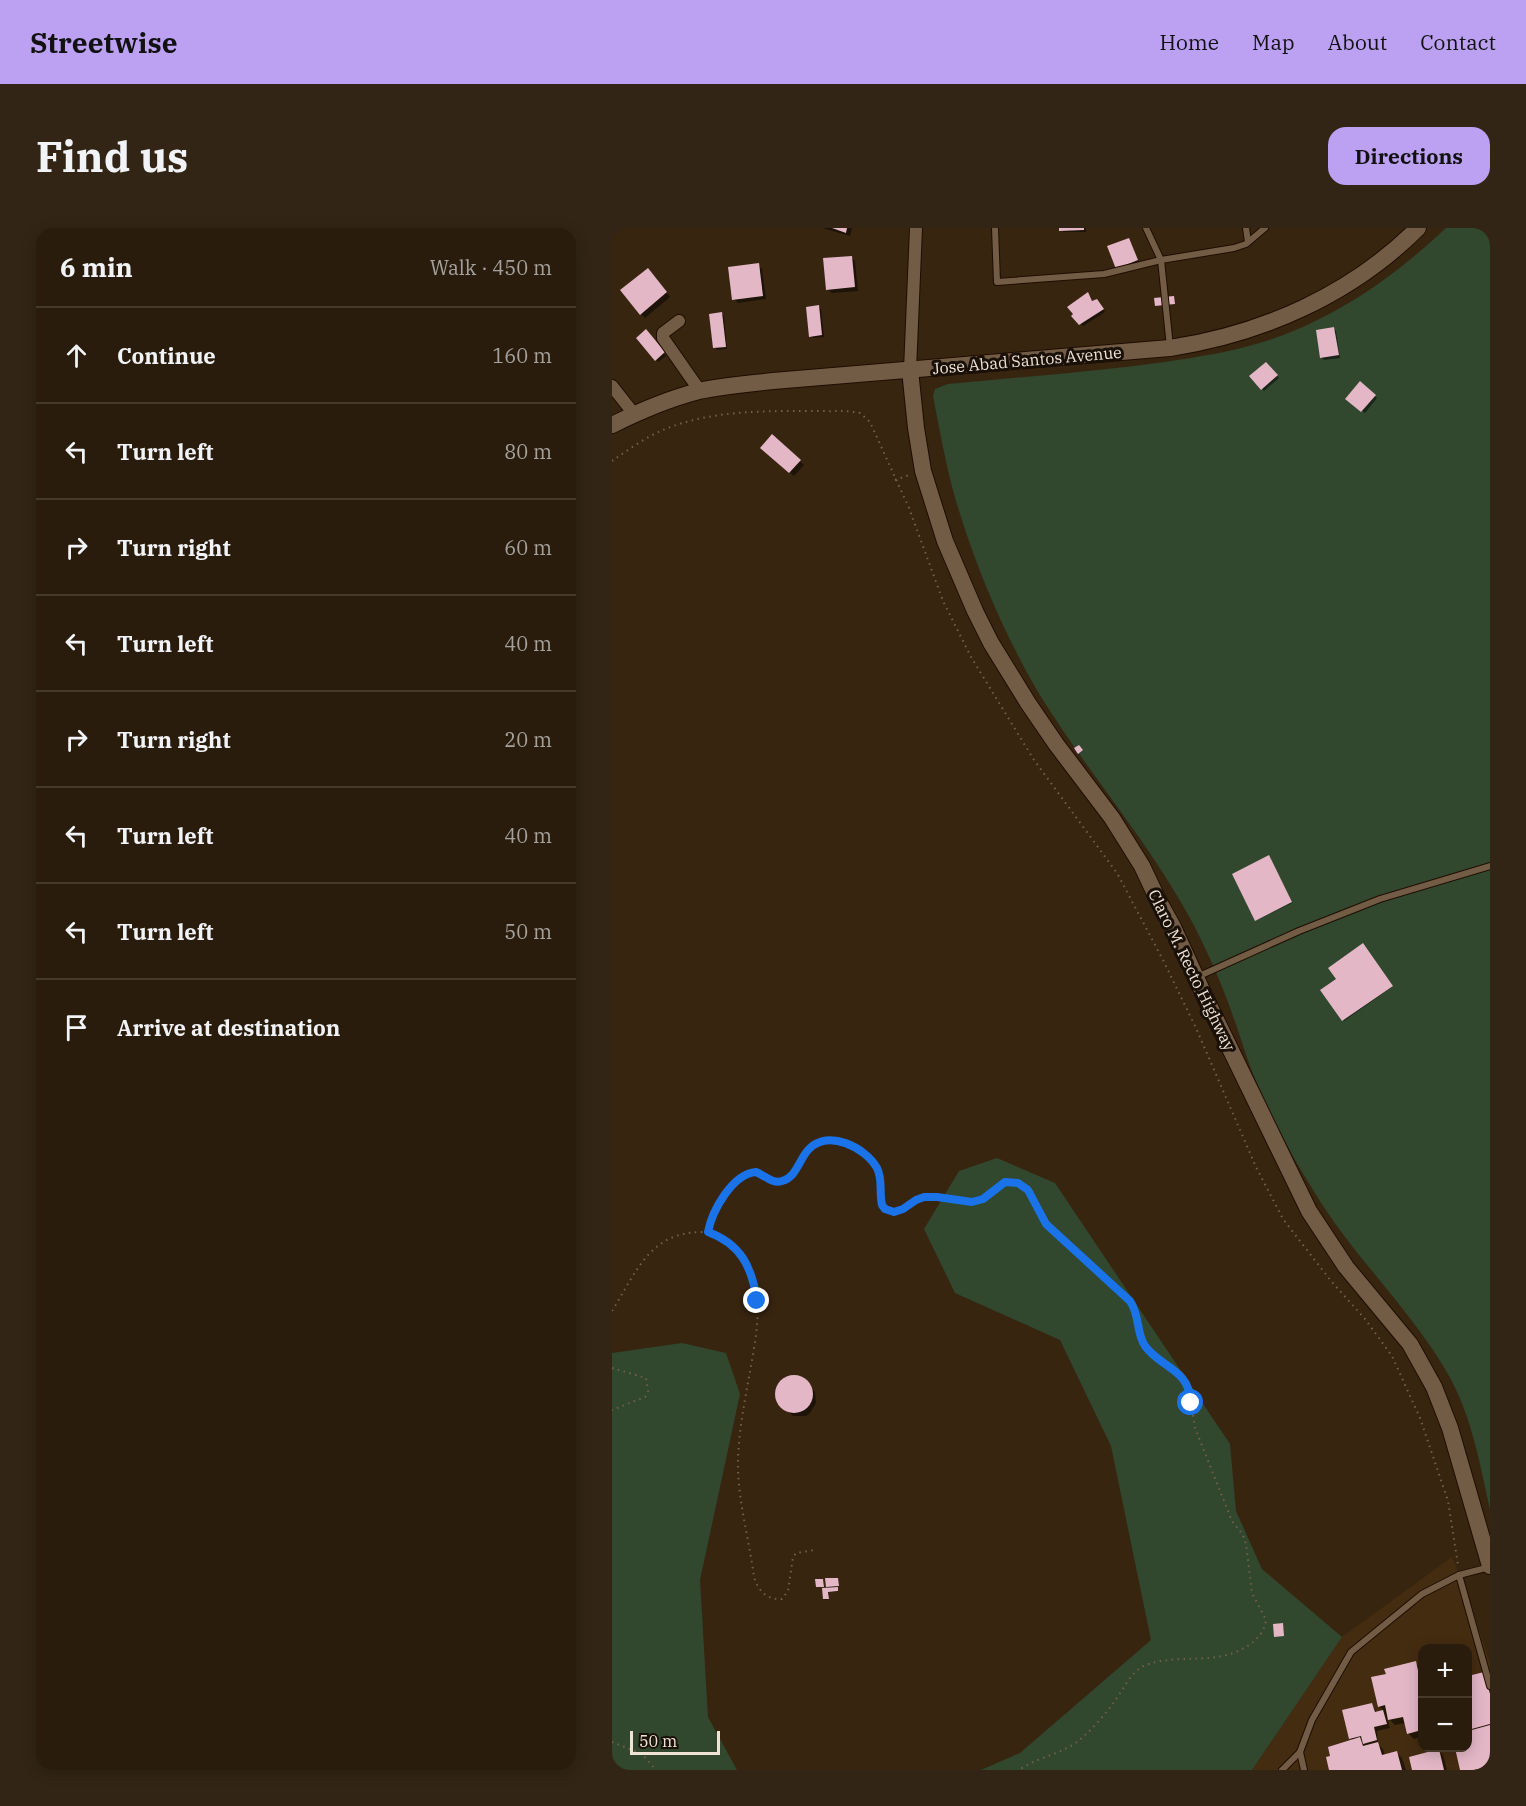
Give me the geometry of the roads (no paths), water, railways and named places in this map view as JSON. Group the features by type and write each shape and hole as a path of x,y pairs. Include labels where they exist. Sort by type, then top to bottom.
{"main road":[{"name":"Jose Abad Santos Avenue","path":"612,425 653,405 700,391 773,381 1170,348 1206,343 1260,328 1318,301 1361,276 1403,243 1418,228"},
{"name":"Claro M. Recto Highway","path":"910,370 923,471 945,541 975,611 1000,659 1028,703 1112,818 1142,866 1309,1211 1346,1267 1410,1344 1434,1387 1450,1428 1490,1567"}],"street":[{"path":"910,370 916,228"},
{"path":"679,321 665,330 663,338 700,391"},
{"path":"612,387 634,414"}],"lane":[{"path":"995,228 997,282 1104,274 1161,260 1234,248 1248,242 1265,228"},
{"path":"1146,228 1161,260 1170,348"},
{"path":"1246,228 1248,242"},
{"path":"1196,977 1299,931 1380,899 1490,866"},
{"path":"1282,1770 1300,1752 1312,1720 1351,1652 1422,1594 1459,1575 1490,1567"},
{"path":"1459,1575 1490,1686"},
{"path":"1300,1752 1304,1770"}]}
